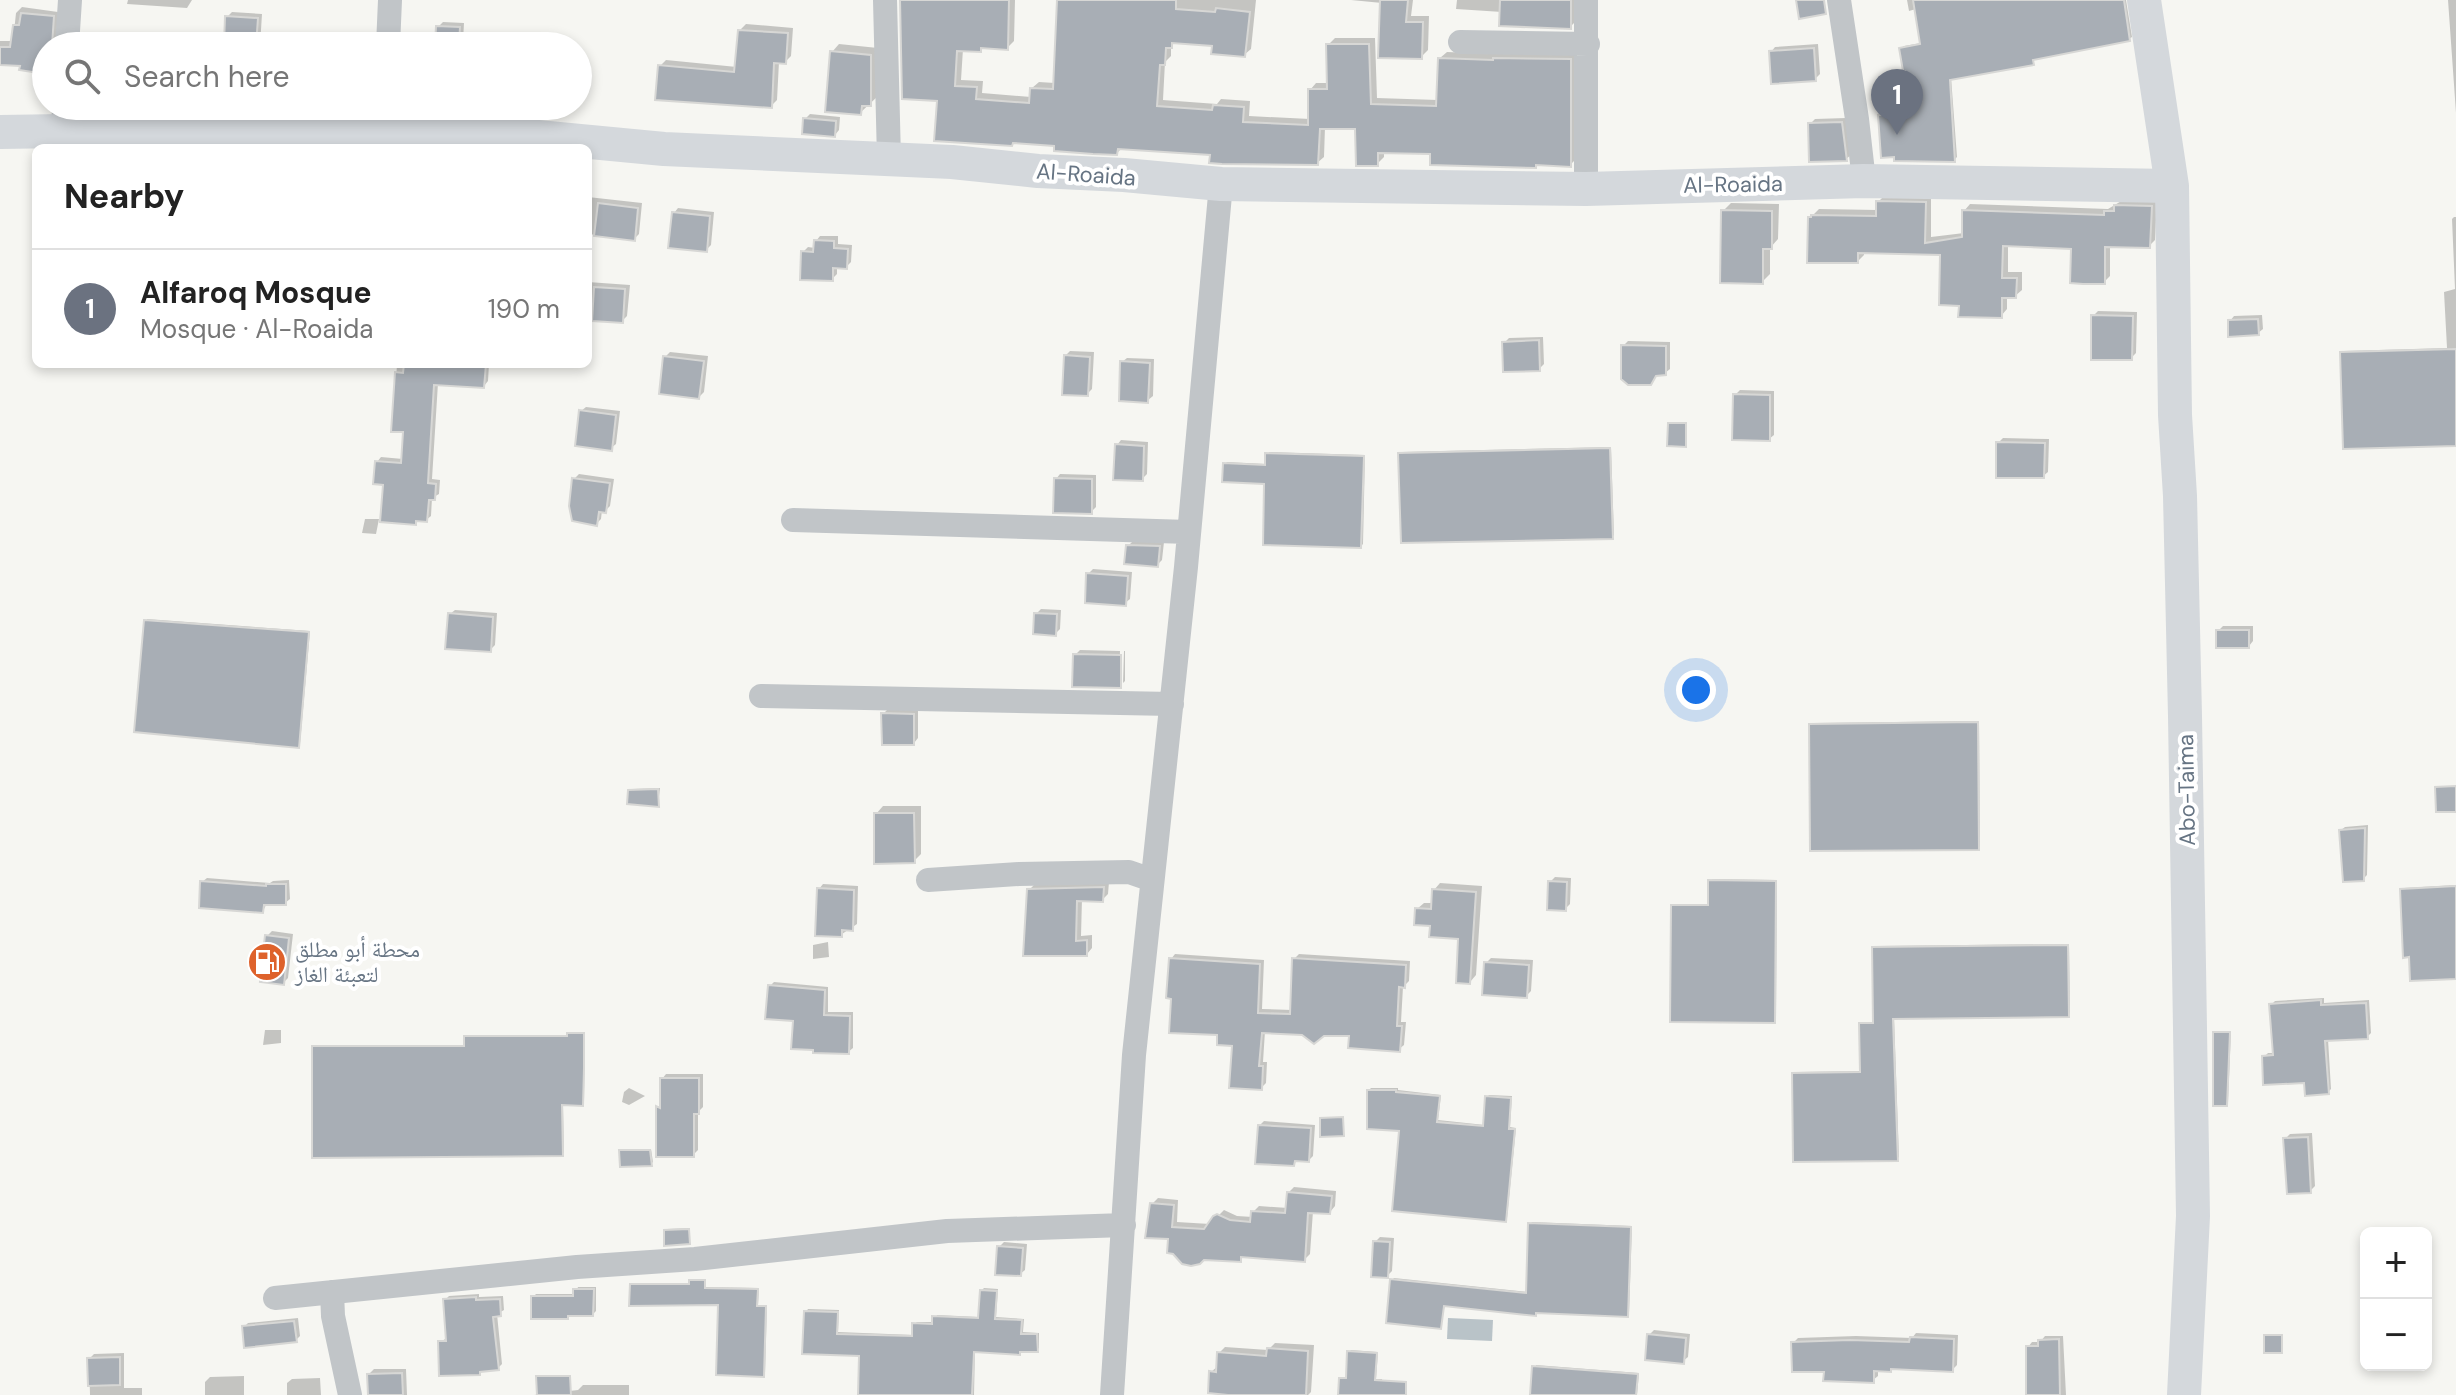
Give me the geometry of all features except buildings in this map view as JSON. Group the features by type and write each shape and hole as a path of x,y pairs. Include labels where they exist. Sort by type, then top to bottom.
{"street":[{"path":"68,32 70,0"},
{"path":"389,32 390,0"},
{"path":"885,0 889,159"},
{"path":"1586,0 1586,189"},
{"path":"1839,0 1864,181"},
{"name":"Abo-Taima","path":"2144,0 2172,186 2193,1185 2184,1395"},
{"path":"1460,42 1588,44"},
{"name":"Al-Roaida","path":"0,132 55,120"},
{"name":"Al-Roaida","path":"87,120 191,129 383,121 664,149 952,162 1221,184 1586,189 1864,181 2172,186"},
{"path":"1112,1395 1134,1055 1172,704 1221,184"},
{"path":"793,520 1189,532"},
{"path":"761,696 1172,704"},
{"path":"928,880 1129,872 1152,880"},
{"path":"275,1298 577,1267 695,1259 947,1231 1124,1225"},
{"path":"332,1292 333,1316 350,1395"}],"shaded area":[{"path":"1448,1318 1493,1320 1492,1341 1447,1339"}],"place":[{"name":"Alfaroq Mosque","path":"1897,135"},
{"name":"محطة أبو مطلق لتعبئة الغاز","path":"267,962"}]}
